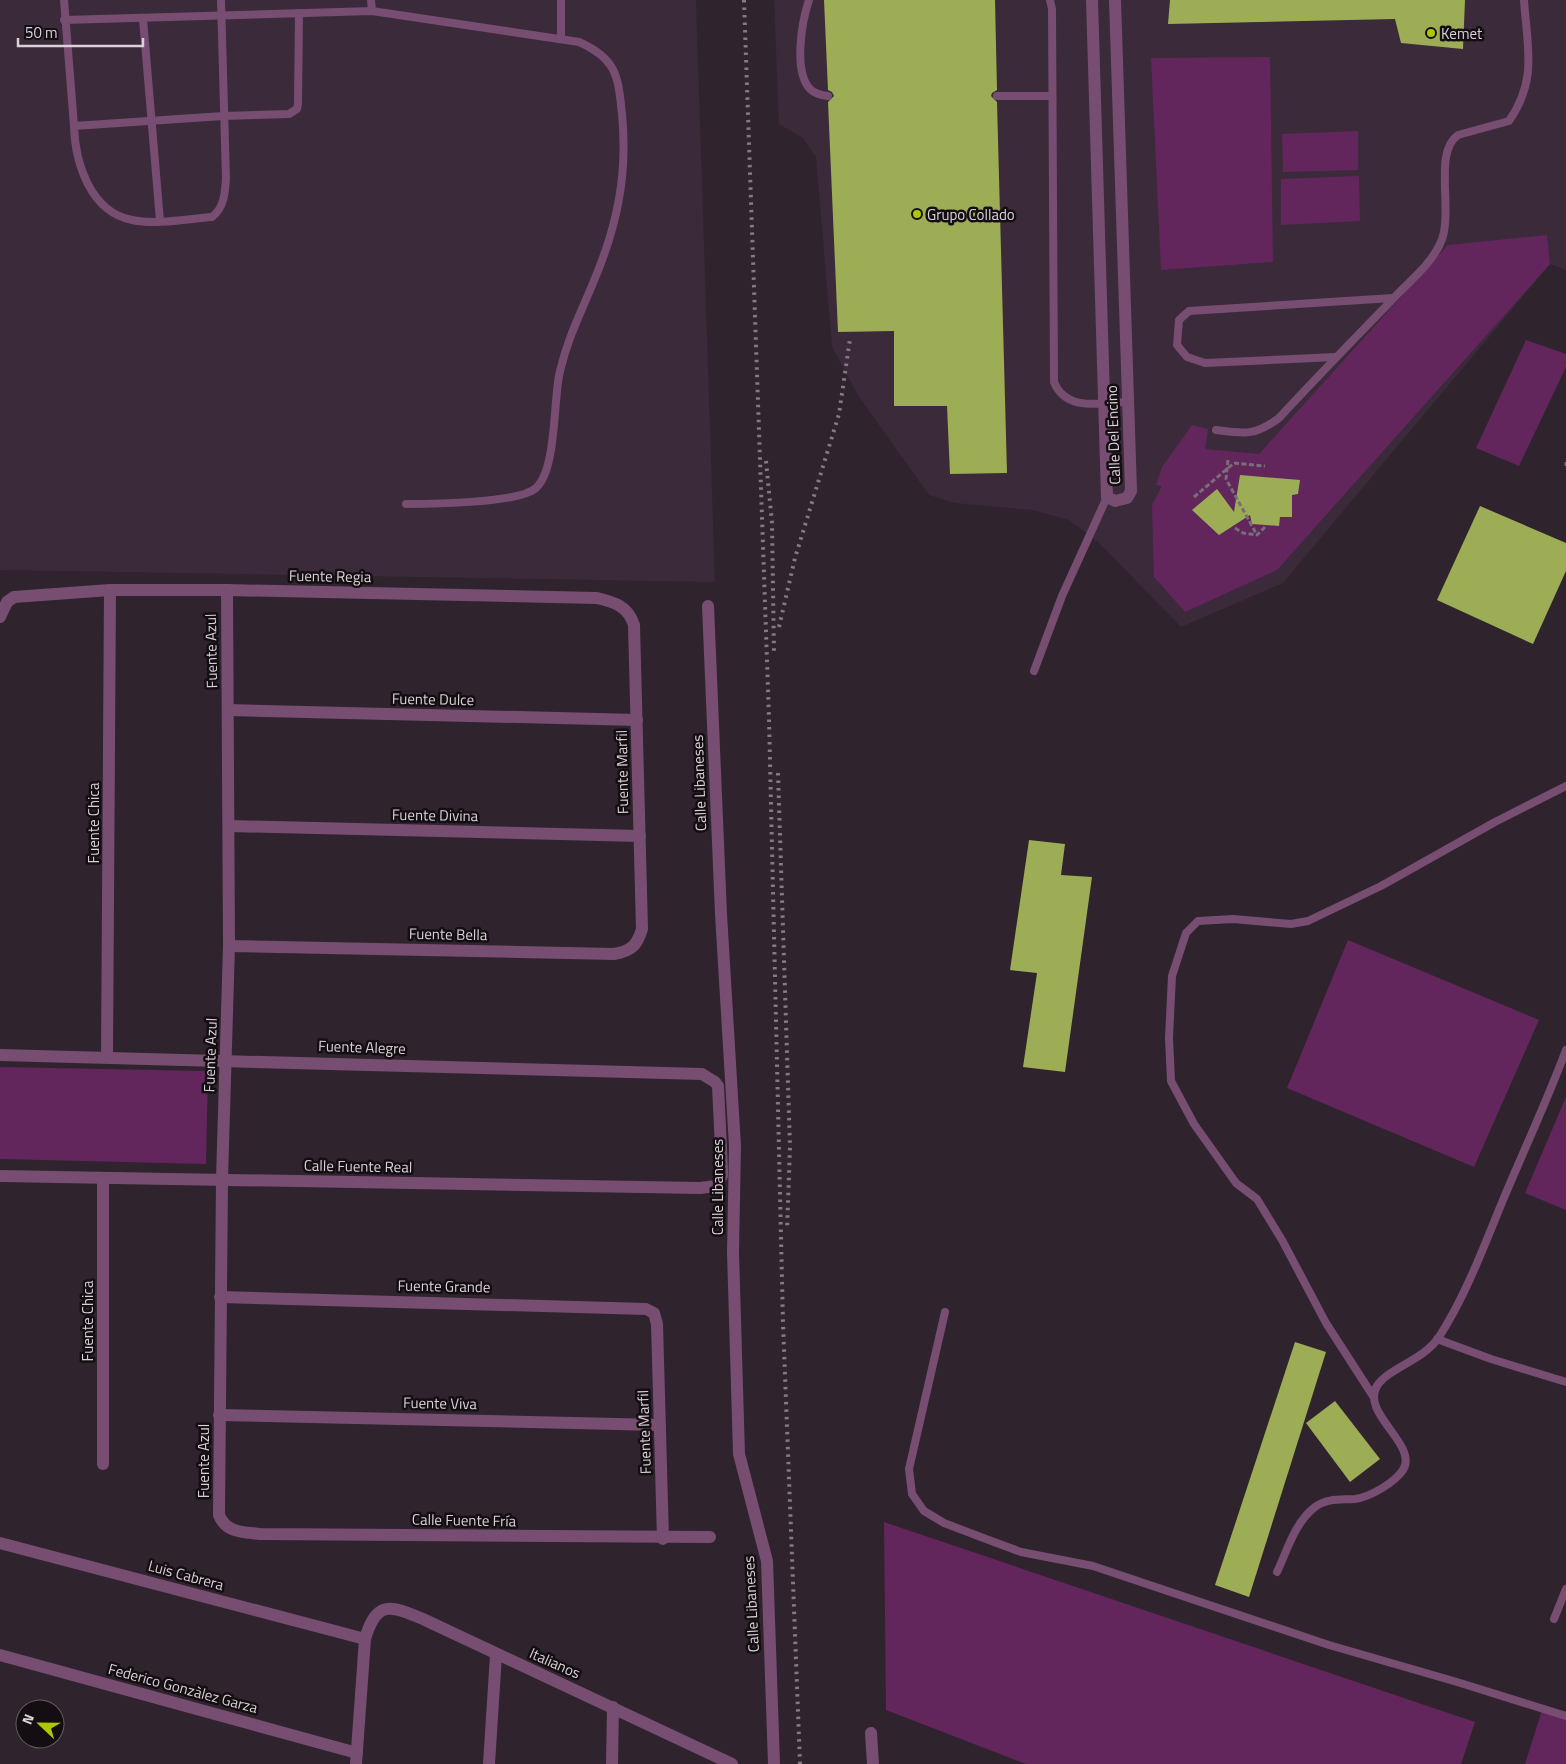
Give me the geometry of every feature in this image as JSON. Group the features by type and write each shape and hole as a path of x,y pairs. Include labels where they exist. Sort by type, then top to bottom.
{"street":[{"name":"Calle Del Encino","path":"1092,0 1107,497 1112,501 1119,501 1126,499 1130,494 1116,0"},
{"name":"Fuente Regia","path":"0,617 6,602 14,597 110,590 227,590 597,598 624,608 629,613 634,625"},
{"name":"Fuente Chica","path":"107,1057 110,590"},
{"name":"Fuente Azul","path":"222,1521 219,1515 220,1297 229,946 230,826 227,590"},
{"name":"Calle Libaneses","path":"708,606 721,914 735,1146 733,1252 738,1434 743,1473 762,1536 767,1561 774,1764"},
{"name":"Fuente Marfil","path":"634,625 641,919"},
{"name":"Fuente Dulce","path":"228,710 637,720"},
{"name":"Fuente Divina","path":"230,826 640,836"},
{"name":"Fuente Bella","path":"229,946 614,954 628,951 634,947 640,935 641,919"},
{"name":"Fuente Alegre","path":"0,1055 226,1059 689,1072 710,1078 718,1086 722,1176 716,1186"},
{"name":"Calle Fuente Real","path":"0,1176 635,1188 700,1188 716,1186"},
{"name":"Fuente Chica","path":"103,1179 103,1464"},
{"name":"Fuente Grande","path":"220,1297 621,1307 646,1309 654,1313 657,1324"},
{"name":"Fuente Marfil","path":"657,1324 663,1539"},
{"name":"Fuente Viva","path":"219,1415 660,1425"},
{"name":"Calle Fuente Fría","path":"222,1521 236,1532 260,1534 663,1539 710,1537"},
{"name":"Luis Cabrera","path":"0,1543 365,1639"},
{"name":"Italianos","path":"365,1639 369,1623 383,1608 402,1610 732,1764"},
{"path":"357,1758 365,1639"},
{"name":"Federico Gonzàlez Garza","path":"0,1655 357,1758"},
{"path":"489,1764 496,1655"},
{"path":"612,1764 613,1707"},
{"path":"871,1733 873,1764"}],"lane":[{"path":"64,0 74,141 80,168 88,185 100,200 117,215 133,220 160,221 212,217 218,213 225,195 221,0"},
{"path":"371,0 372,11"},
{"path":"561,0 561,38"},
{"path":"809,0 802,26 803,73 810,88 817,94 828,96"},
{"path":"1050,0 1052,9 1054,382 1064,398 1072,402 1128,402"},
{"path":"1216,430 1246,434 1266,427 1279,418 1394,298 1440,244 1447,206 1445,157 1452,140 1458,135 1509,121 1524,97 1529,77 1524,0"},
{"path":"64,20 221,17 372,11 579,42 598,50 611,65 618,85 624,139 622,192 612,234 593,284 570,332 559,374 550,452 544,476 536,488 524,495 450,504 406,504"},
{"path":"74,126 223,116 289,114 297,109 299,13"},
{"path":"143,19 160,221"},
{"path":"997,96 1051,96"},
{"path":"1336,357 1205,363 1187,358 1177,345 1179,320 1189,311 1394,298"},
{"path":"1034,671 1062,596 1107,497"},
{"path":"1277,1572 1297,1528 1314,1507 1329,1500 1357,1499 1371,1494 1400,1474 1407,1461 1402,1448 1383,1421 1373,1396 1326,1323 1282,1240 1257,1199 1236,1183 1194,1124 1171,1081 1169,1038 1172,976 1177,956 1186,933 1198,921 1233,919 1291,924 1308,921 1381,886 1495,822 1566,786"},
{"path":"1373,1396 1378,1383 1424,1354 1437,1339 1474,1268 1566,1050"},
{"path":"946,1312 909,1469 912,1494 924,1511 944,1523 1021,1552 1093,1566 1329,1645 1566,1716"},
{"path":"1437,1339 1491,1359 1566,1382"},
{"path":"1554,1619 1566,1589"}],"path":[{"path":"1228,460 1226,479 1257,535"},
{"path":"1194,497 1234,464 1265,466"},
{"path":"1235,528 1242,534 1257,535 1265,527"}],"shaded area":[{"path":"0,0 696,0 715,582 0,570"},
{"path":"774,0 1566,0 1566,270 1550,264 1283,583 1181,627 1099,543 1069,520 1032,510 954,503 929,495 859,397 832,347 816,157 803,138 779,124"},
{"path":"1270,57 1273,262 1161,270 1151,58"},
{"path":"1358,131 1358,170 1283,172 1282,134"},
{"path":"1359,176 1360,221 1281,225 1281,179"},
{"path":"1547,235 1550,264 1277,570 1185,612 1154,577 1152,505 1162,486 1156,485 1162,467 1192,425 1208,429 1205,449 1259,454 1448,245"},
{"path":"1526,340 1566,354 1566,367 1519,466 1476,448"},
{"path":"1348,940 1539,1020 1474,1167 1287,1088"},
{"path":"0,1067 208,1071 206,1164 0,1159"},
{"path":"1566,1097 1566,1210 1525,1193"},
{"path":"884,1522 1475,1722 1461,1764 1026,1764 886,1710"},
{"path":"1542,1710 1566,1717 1566,1764 1525,1764"}],"building":[{"name":"Grupo Collado","path":"824,0 995,0 997,90 991,96 997,102 1007,473 950,474 947,406 894,406 894,331 838,332 828,102 834,96 828,90"},
{"name":"Kemet","path":"1170,0 1465,0 1463,49 1401,43 1395,19 1168,24"},
{"path":"1240,475 1300,480 1298,494 1292,495 1292,517 1280,517 1279,526 1252,524 1250,515 1219,535 1192,510 1217,489 1234,512"},
{"path":"1480,506 1566,543 1566,571 1533,644 1437,600"},
{"path":"1029,840 1065,844 1061,875 1092,877 1065,1072 1023,1067 1037,973 1010,970"},
{"path":"1295,1342 1326,1352 1249,1597 1215,1585"},
{"path":"1335,1401 1380,1459 1350,1482 1306,1423"}],"railway":[{"path":"744,0 769,718 783,1323 800,1764"},
{"path":"779,627 795,558 839,414 850,339"},
{"path":"766,461 772,523 774,653"},
{"path":"778,773 790,1147 787,1230"}],"place":[{"name":"Kemet","path":"1431,33"},
{"name":"Grupo Collado","path":"917,214"}]}
